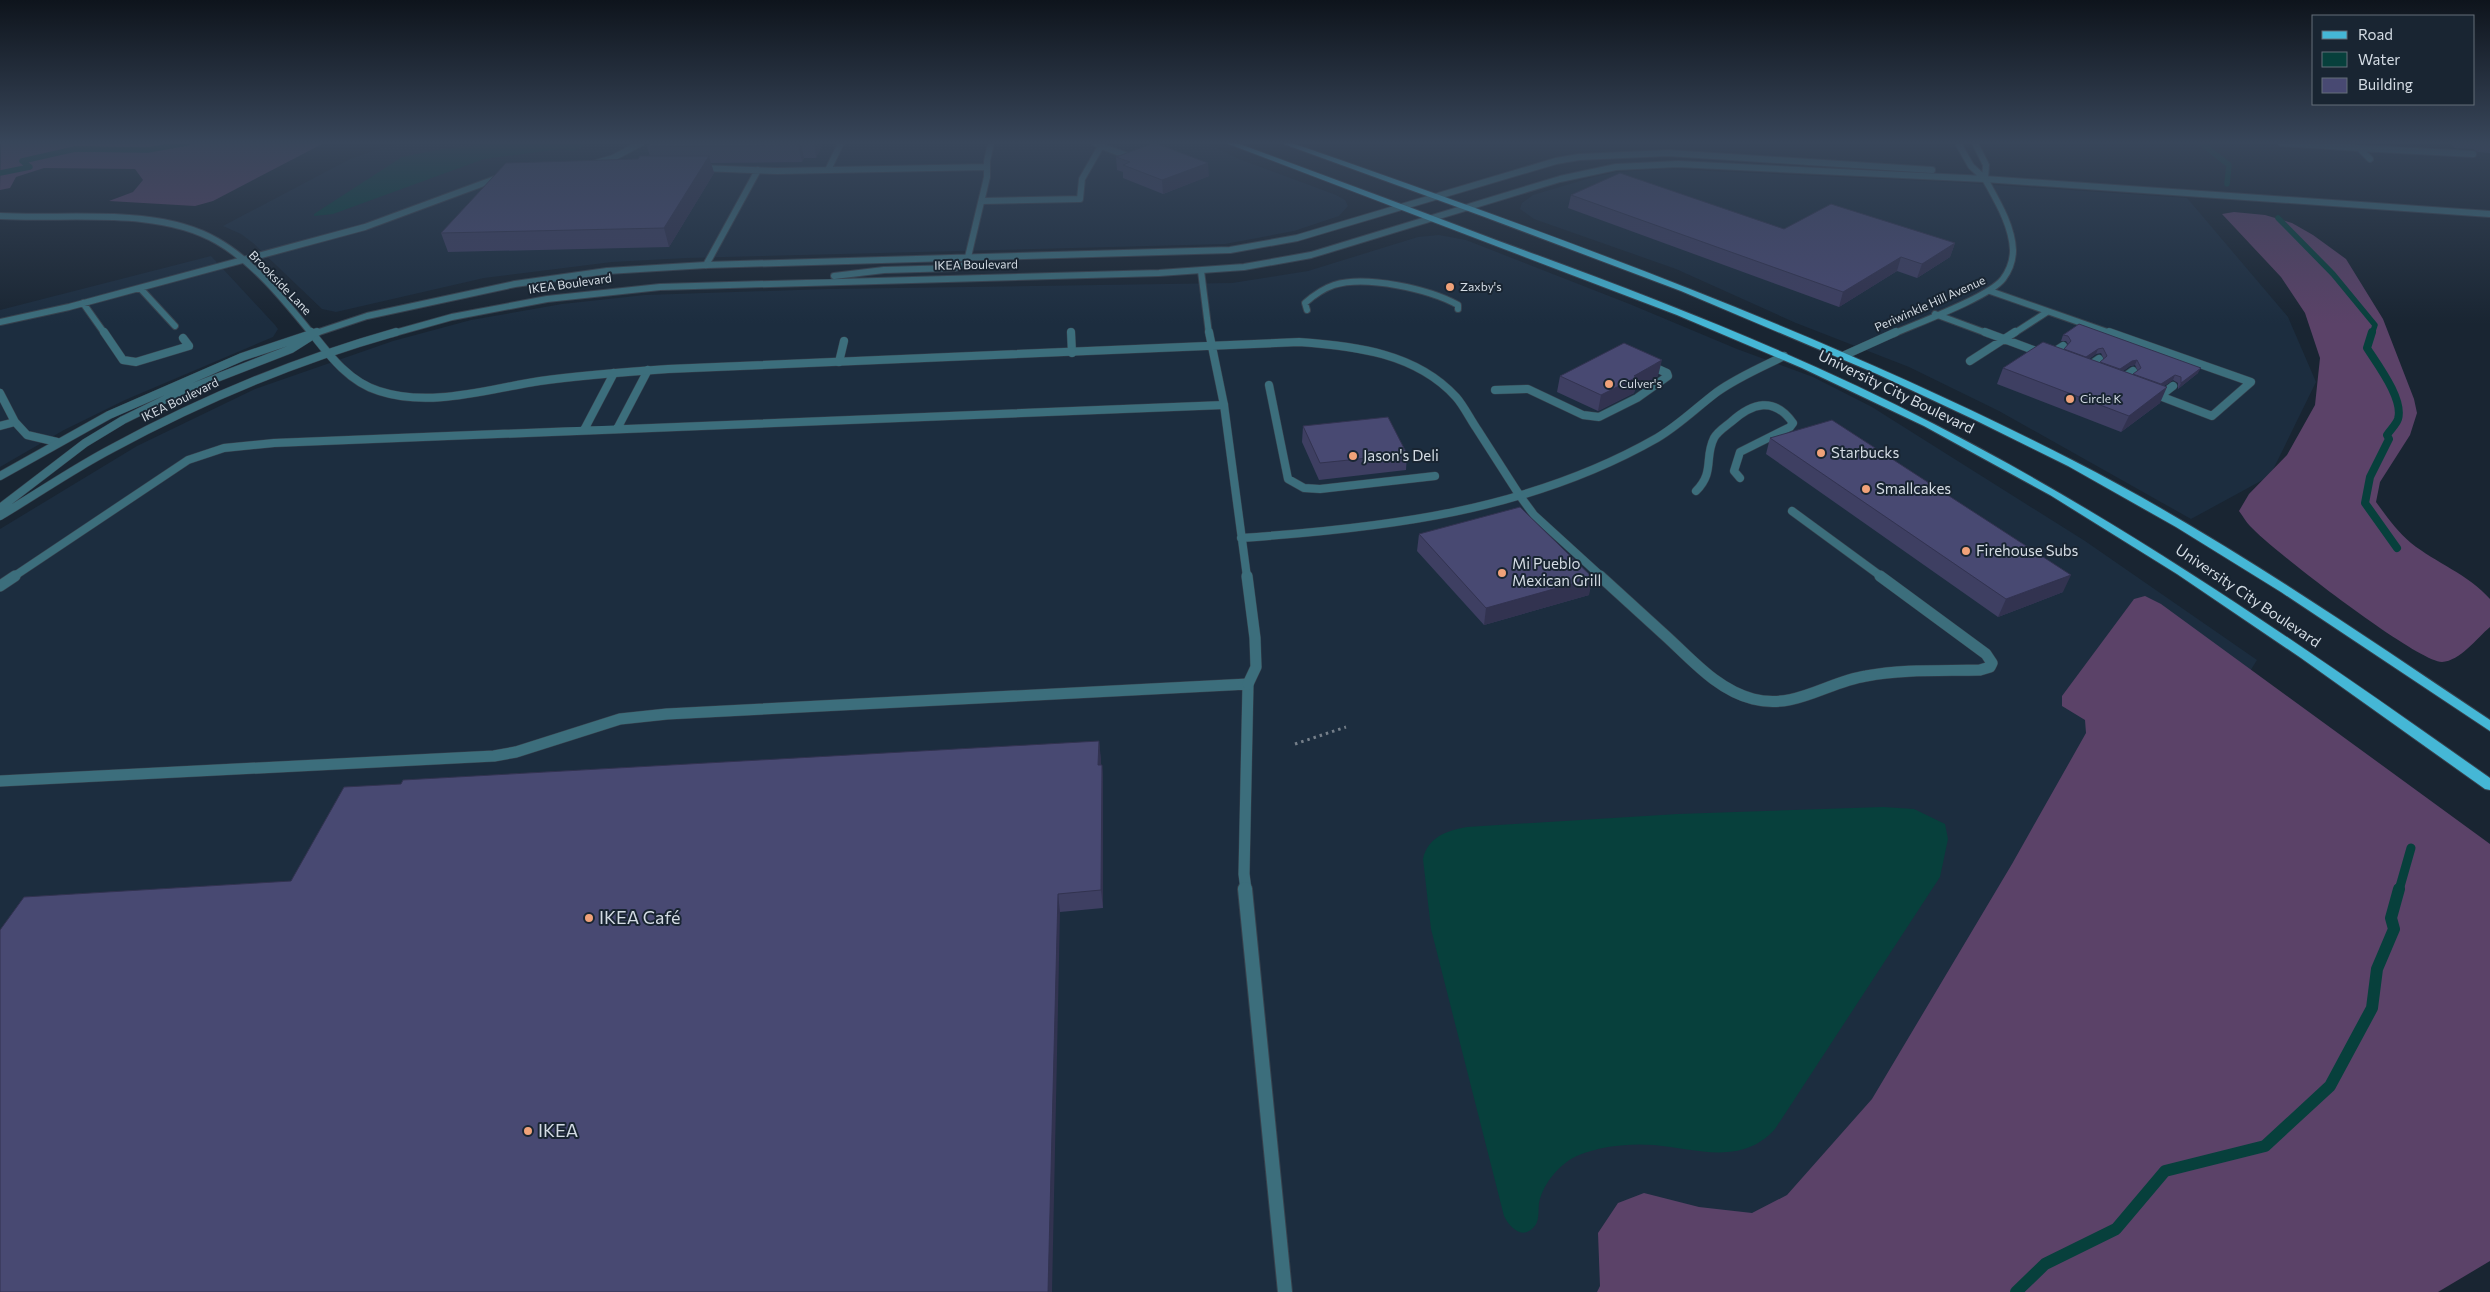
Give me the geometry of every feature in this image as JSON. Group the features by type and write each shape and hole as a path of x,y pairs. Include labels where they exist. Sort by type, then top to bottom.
{"main road":[{"name":"University City Boulevard","path":"1395,203 1685,313 1784,356 1986,454 2138,544 2277,634 2490,785"},
{"name":"University City Boulevard","path":"1454,203 1695,293 1845,355 1957,406 2066,460 2172,521 2355,635 2490,726"}],"street":[{"path":"0,322 140,288 365,227 428,203"},
{"path":"706,265 740,203"},
{"path":"791,282 875,271 955,268 964,265 968,257 982,203"},
{"name":"IKEA Boulevard","path":"0,476 57,442 178,383 242,357 311,333 396,308 530,281 607,271 706,265 1237,249 1297,238 1411,203"},
{"name":"IKEA Boulevard","path":"0,516 110,449 164,420 250,381 423,324 547,299 646,288 791,282 1201,272 1253,266 1296,258 1482,203"},
{"name":"Periwinkle Hill Avenue","path":"1845,355 1990,291 2008,274 2015,247 1997,203"},
{"name":"IKEA Boulevard","path":"2336,203 2490,214"},
{"name":"Brookside Lane","path":"0,216 119,219 168,224 207,235 231,250 242,260 295,314 329,354 354,379 379,392 410,396 457,394 557,379 648,370 1320,342 1358,347 1408,363 1437,379 1457,398 1534,515 1724,688 1746,698 1771,702 1795,701 1866,676 1980,670 1990,667 1992,663 1986,654 1792,511"},
{"path":"1201,272 1224,405 1256,654 1256,667 1248,684 1244,874 1285,1292"},
{"path":"1307,310 1306,303 1321,290 1334,285 1362,282 1403,286 1451,301 1458,305 1458,309"},
{"path":"140,288 176,326"},
{"path":"1990,291 2086,329 2126,339 2251,382 2212,416 2143,390"},
{"path":"83,302 123,360 136,362 189,346 183,338"},
{"path":"1970,361 2046,312"},
{"path":"1935,314 2058,359"},
{"path":"1071,332 1072,353"},
{"path":"0,508 85,443 123,420 178,393 291,349 306,341 311,333"},
{"path":"2119,344 2126,339"},
{"path":"839,362 844,340"},
{"path":"2048,356 2063,346"},
{"path":"2152,356 2160,351"},
{"path":"1241,538 1392,526 1471,511 1520,496 1571,478 1658,438 1721,390 1784,356"},
{"path":"1494,390 1523,388 1583,415 1604,416 1637,398 1668,376 1664,371 1636,359"},
{"path":"2085,369 2099,359"},
{"path":"2193,371 2200,365"},
{"path":"2076,366 2093,372"},
{"path":"617,429 648,370"},
{"path":"2110,378 2123,383 2133,371"},
{"path":"584,430 614,373"},
{"path":"1269,385 1288,479 1297,486 1320,489 1434,476"},
{"path":"2160,396 2173,386"},
{"path":"0,393 20,431 28,436 57,442"},
{"path":"0,586 188,460 209,451 274,442 1224,405"},
{"path":"1696,491 1707,480 1714,439 1719,432 1753,406 1763,405 1779,410 1790,419 1792,425 1740,452 1734,471 1740,478"},
{"path":"0,426 15,422"},
{"path":"0,781 494,756 516,752 620,719 667,714 1248,684"}],"path":[{"path":"1295,744 1346,727"}],"shaded area":[{"path":"148,203 205,203 195,206"},
{"path":"266,203 1347,203 1348,206 1339,216 1294,231 1225,244 686,258 612,262 484,278 336,312 322,309 253,243 241,234 223,226"},
{"path":"1522,203 2191,203 2288,317 2316,382 2270,476 2191,519 1999,411 1909,367 1796,323 1676,269 1534,219 1520,209"},
{"path":"2234,212 2265,215 2292,223 2313,235 2346,259 2383,319 2414,399 2417,413 2410,435 2380,482 2376,502 2397,529 2411,543 2472,583 2490,599 2490,627 2462,653 2449,661 2442,662 2427,657 2345,603 2264,539 2250,526 2239,511 2249,494 2287,455 2315,405 2320,358 2305,313 2281,277 2222,214"},
{"path":"1439,235 1466,240 1632,305 1737,349 1813,377 1872,407 2085,541 2257,660 2049,993 1828,1292 0,1292 0,529 137,446 255,389 393,341 471,320 562,304 645,295 827,289 1232,283 1308,271 1418,237"},
{"path":"211,256 275,325 278,329 273,337 125,400 64,430 0,467 0,310"},
{"path":"2145,596 2161,604 2490,844 2490,1261 2438,1292 1597,1292 1600,1286 1598,1233 1618,1203 1644,1193 1699,1207 1752,1213 1787,1195 1872,1099 2012,864 2086,733 2085,720 2062,706 2062,696 2134,599"}],"water":[{"path":"331,203 362,203 333,214 314,216 314,214"},
{"path":"1883,807 1914,809 1945,824 1948,839 1940,877 1775,1129 1762,1140 1748,1148 1734,1151 1702,1151 1635,1144 1606,1147 1579,1155 1559,1168 1544,1188 1539,1203 1538,1220 1535,1226 1524,1233 1512,1227 1504,1216 1431,929 1423,859 1429,845 1445,833 1467,827 1678,814"}],"building":[{"path":"469,203 679,203 664,228 441,233"},
{"path":"1594,203 1709,203 1784,229 1831,204 1955,243 1922,264 1901,257 1843,292"},
{"path":"2079,324 2201,368 2181,383 2181,377 2175,375 2161,384 2133,374 2141,368 2137,360 2120,369 2100,362 2107,356 2103,348 2086,357 2064,349 2071,341 2068,336 2063,335"},
{"path":"2043,342 2167,387 2129,416 2003,368"},
{"path":"1624,343 1662,360 1634,376 1637,377 1601,395 1560,376"},
{"path":"1388,417 1407,454 1320,463 1303,426"},
{"path":"1832,420 2071,575 2006,599 1770,438"},
{"name":"Mi Pueblo Mexican Grill","path":"1520,507 1593,578 1486,608 1419,534"},
{"name":"IKEA","path":"1099,741 1098,765 1102,765 1101,890 1058,894 1048,1292 0,1292 0,930 24,897 291,881 344,787 401,784 403,780"}],"waterway":[{"path":"2278,218 2333,274 2375,325 2372,334"},
{"path":"2372,332 2367,348 2383,372 2393,392 2399,411 2398,419 2387,435 2389,439 2370,477 2365,503 2397,548"},
{"path":"2399,890 2411,848"},
{"path":"2016,1292 2045,1264 2116,1229 2165,1171 2265,1146 2330,1086 2372,1008 2377,969 2394,929 2391,918 2399,889"}],"place":[{"name":"Zaxby's","path":"1450,287"},
{"name":"Culver's","path":"1609,384"},
{"name":"Circle K","path":"2070,399"},
{"name":"Starbucks","path":"1821,453"},
{"name":"Jason's Deli","path":"1353,456"},
{"name":"Smallcakes","path":"1866,489"},
{"name":"Firehouse Subs","path":"1966,551"},
{"name":"Mi Pueblo Mexican Grill","path":"1502,573"},
{"name":"IKEA Café","path":"589,918"},
{"name":"IKEA","path":"528,1131"}]}
